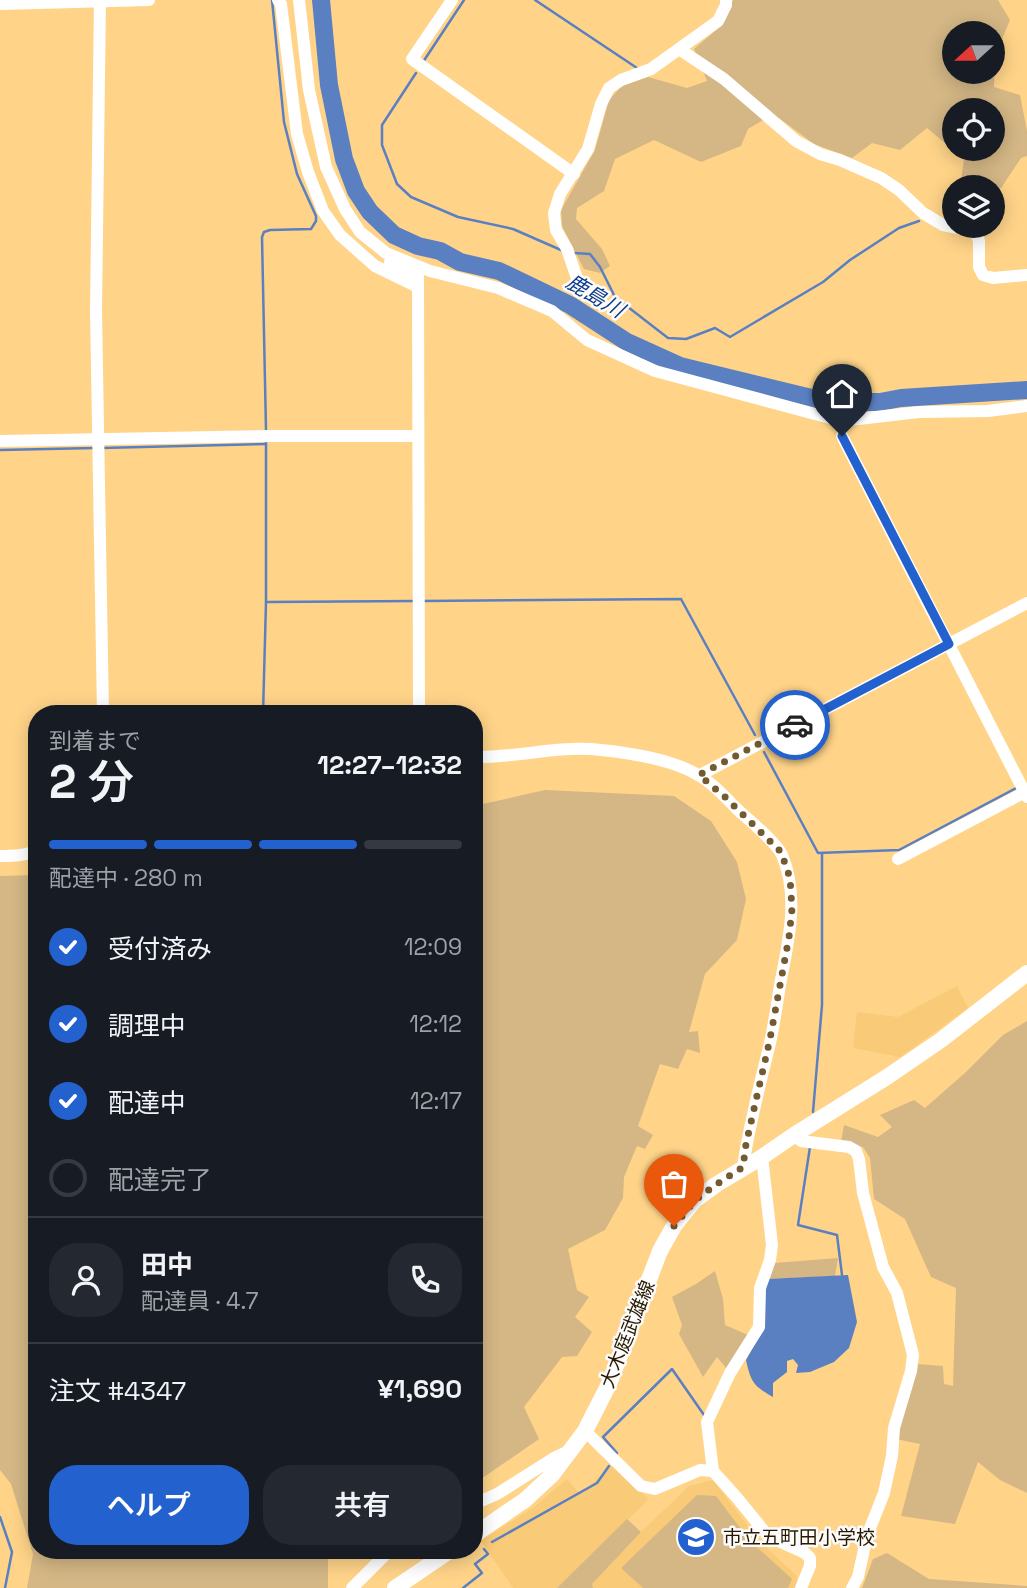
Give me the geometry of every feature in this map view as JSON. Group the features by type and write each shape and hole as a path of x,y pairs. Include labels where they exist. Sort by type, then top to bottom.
{"main road":[{"name":"大木庭武雄線","path":"483,1529 525,1500 552,1475 573,1450 608,1384 660,1251 674,1226 695,1200 887,1077 941,1040 1027,973"},
{"path":"395,1588 438,1559"}],"street":[{"path":"0,4 149,0"},
{"path":"278,0 281,4 298,134 308,172 323,211 340,235 375,266 416,286"},
{"path":"299,0 309,90 326,167 345,209 360,232 386,253 430,271 498,288 552,311 587,340 655,371 841,421 919,412 988,411 1027,406"},
{"path":"452,0 412,59 573,174"},
{"path":"580,290 567,249 556,230 554,213 567,180 588,149 601,104 609,88 621,80 651,69 718,21 726,0"},
{"path":"100,1 96,311 103,705"},
{"path":"679,49 724,79 796,141 820,154 881,178 899,190 923,213 943,225 972,231 979,241 979,267 983,275 993,278 1027,275"},
{"path":"386,253 389,261 418,277 419,705"},
{"path":"0,441 99,445 260,436 417,436"},
{"path":"842,436 1026,793 898,859"},
{"path":"699,775 1027,603"},
{"path":"483,757 562,748 599,749 642,756 682,767 699,775 725,797 781,852 790,878 792,909 789,937 743,1167"},
{"path":"0,856 28,854"},
{"path":"794,1135 801,1141 849,1147 856,1151 863,1193 883,1267 897,1293 913,1355 894,1428 892,1456 884,1493 867,1536 858,1577 852,1588"},
{"path":"762,1157 772,1245 770,1261 760,1288 759,1327 730,1373 707,1422 713,1471 768,1536 805,1553 810,1558 802,1588"},
{"path":"585,1431 641,1486 655,1489 700,1470 713,1471"},
{"path":"483,1500 554,1458 573,1450"},
{"path":"352,1588 381,1559"}],"shaded area":[{"path":"733,0 998,0 1010,20 1005,32 1005,21 942,21 942,84 994,84 994,87 1020,95 1027,131 1027,156 1021,158 1005,182 1005,175 962,175 964,161 1005,161 1005,98 942,98 942,141 927,128 900,150 872,143 852,158 814,144 779,118 763,120 748,129 741,146 701,162 654,140 615,159 604,191 577,208 576,219 602,249 610,266 600,273 584,269 562,226 561,210 595,150 609,100 622,86 648,77 687,88 707,81 694,49 722,25"},
{"path":"545,790 674,796 711,821 737,862 746,899 737,940 705,974 689,1032 698,1031 700,1053 687,1049 678,1069 660,1064 638,1126 653,1135 645,1149 637,1146 624,1177 623,1198 605,1230 568,1249 577,1290 589,1297 575,1317 592,1332 577,1356 562,1357 524,1407 539,1439 483,1478 483,804"},
{"path":"28,875 28,1538 11,1484 0,1470 0,876"},
{"path":"957,986 968,1008 900,1057 853,1048 857,1012 898,1017"},
{"path":"1027,1021 1027,1493 1000,1480 978,1462 955,1524 901,1516 920,1444 896,1439 917,1364 943,1366 944,1384 953,1386 956,1288 931,1277 905,1219 874,1199 870,1158 863,1147 841,1142 844,1125 878,1137 892,1127 880,1115 914,1100 925,1108 1003,1035"},
{"path":"838,1258 835,1276 767,1279 774,1263"},
{"path":"715,1271 723,1299 725,1325 748,1335 727,1369 717,1357 703,1377 679,1334 682,1325 672,1297"},
{"path":"612,1466 649,1499 557,1588 513,1588 483,1544 483,1540 534,1507 567,1479 580,1494"},
{"name":"市立五町田小学校","path":"713,1480 760,1542 797,1576 796,1588 593,1588 592,1584 689,1486"},
{"name":"市立五町田小学校","path":"697,1495 716,1496 750,1541 792,1579 788,1588 643,1588 621,1568"},
{"path":"627,1519 641,1532 592,1584 593,1588 557,1588"},
{"path":"887,1553 929,1579 1027,1588 862,1588 873,1559"},
{"path":"32,1559 328,1559 328,1588 27,1588"}],"water":[{"path":"848,1275 857,1322 849,1348 834,1362 810,1372 796,1373 798,1365 793,1359 787,1361 787,1372 773,1383 773,1397 761,1390 752,1379 746,1360 763,1329 763,1300 767,1279"}],"waterway":[{"path":"266,430 262,237 264,232 270,230 311,229 316,221 297,174 284,122 272,0"},
{"name":"鹿島川","path":"321,0 329,85 344,159 356,191 370,212 394,235 418,246 440,251 460,262 499,271 570,305 627,342 680,366 828,402 880,402 901,398 1027,390"},
{"path":"423,62 464,0"},
{"path":"535,0 637,68"},
{"path":"416,73 382,125 382,145 397,184 411,197 458,217 513,229 561,250"},
{"path":"574,253 590,254 600,267 615,297 668,338 686,339 715,328 730,337 823,282 850,260 899,228 919,221"},
{"path":"266,441 266,602 416,601"},
{"path":"102,448 266,444"},
{"path":"0,450 95,448"},
{"path":"423,601 681,599 755,735"},
{"path":"263,705 266,602"},
{"path":"764,752 818,853 899,850 1018,787"},
{"path":"813,1112 822,1005 822,853"},
{"path":"810,1147 798,1225 837,1235 842,1275"},
{"path":"617,1453 603,1437 672,1369 704,1415"},
{"path":"492,1542 597,1483 609,1466"},
{"path":"0,1517 12,1552 5,1588"},
{"path":"483,1558 488,1554 484,1549"},
{"path":"463,1588 482,1573 475,1564 482,1559"}],"way so far":[{"path":"674,1226 695,1200 743,1167 770,1039 792,909 790,878 781,852 699,775 795,725"}],"place":[{"name":"市立五町田小学校","path":"696,1537"}],"route":[{"path":"795,725 949,644 842,436"}]}
